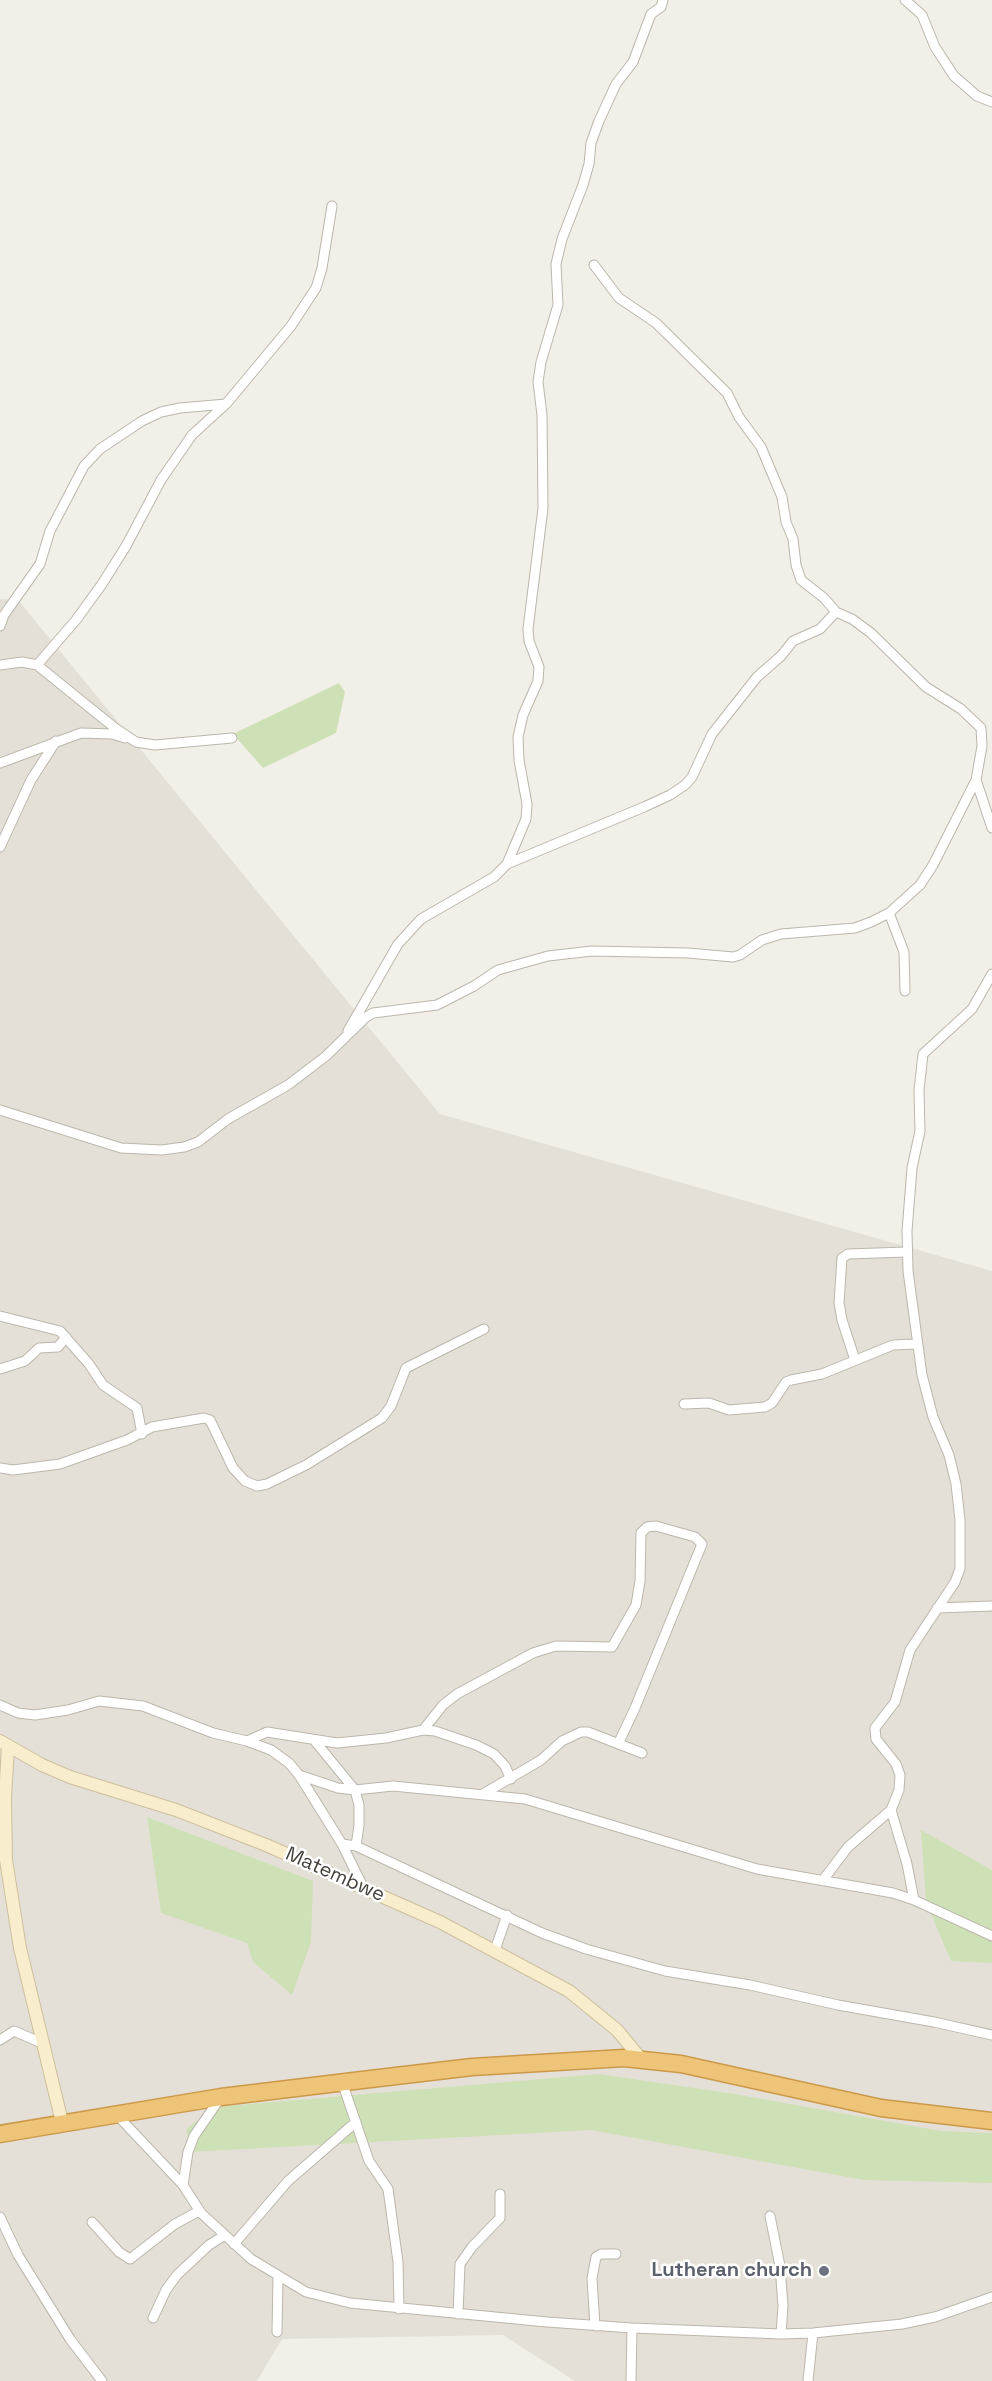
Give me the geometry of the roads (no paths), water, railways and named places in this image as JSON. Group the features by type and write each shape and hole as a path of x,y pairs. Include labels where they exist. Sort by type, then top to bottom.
{"highway":[{"path":"0,2133 221,2097 342,2082 472,2067 624,2058 681,2064 881,2108 992,2121"}],"main road":[{"path":"4,1744 3,1858 20,1948 62,2122"},
{"name":"Matembwe","path":"4,1744 42,1765 70,1776 177,1810 266,1845 441,1922 569,1991 588,2004 617,2030 641,2059"}],"street":[{"path":"340,1044 366,1002 385,963 409,931 422,919 494,877 507,864 526,819 527,804 519,760 518,737 523,715 538,681 538,667 529,641 528,629 543,508 542,416 538,382 541,362 558,305 556,264 562,239 583,186 589,164 591,143 599,121 616,84 633,62 651,14 661,7 663,0"},
{"path":"905,0 922,15 939,55 954,76 977,96 992,102"},
{"path":"37,665 76,620 102,584 126,546 160,480 192,435 226,404 291,326 316,288 322,268 332,206"},
{"path":"0,1110 121,1148 172,1150 198,1142 228,1119 288,1085 340,1044 366,1017 374,1013 437,1005 474,986 498,970 538,959 592,951 688,953 733,957 740,955 762,940 781,934 855,928 889,913 924,879 976,780 982,746 981,728 961,709 926,687 871,633 852,619 836,612 824,597 801,580 798,575 793,539 786,522 782,497 760,447 739,417 727,393 656,322 619,298 594,265"},
{"path":"0,626 40,564 50,531 84,465 100,449 142,421 161,412 226,404"},
{"path":"507,864 644,807 685,785 692,777 712,734 757,677 781,656 793,641 819,629 836,612"},
{"path":"0,665 22,662 37,665 115,728 136,742"},
{"path":"981,728 992,728"},
{"path":"0,763 81,733 112,734 136,742 155,744 232,738"},
{"path":"0,847 22,805 31,780 56,741"},
{"path":"976,780 992,828"},
{"path":"889,913 904,952 905,991"},
{"path":"823,1880 848,1847 891,1810 899,1790 900,1775 896,1764 876,1739 875,1728 895,1702 910,1650 955,1582 960,1569 960,1520 949,1455 927,1401 916,1344 906,1252 912,1168 920,1131 921,1059 928,1049 972,1009 992,974"},
{"path":"855,1360 842,1320 840,1303 842,1257 848,1254 906,1252"},
{"path":"0,1316 56,1329 66,1337 103,1385 136,1408 142,1434"},
{"path":"0,1468 13,1470 60,1464 142,1434 152,1427 208,1418 233,1468 251,1485 267,1484 342,1444 382,1418 391,1406 406,1368 484,1329"},
{"path":"0,1369 25,1361 39,1348 58,1347 66,1337"},
{"path":"684,1404 709,1403 729,1410 765,1407 778,1396 786,1382 822,1374 893,1345 916,1344"},
{"path":"423,1730 443,1705 457,1694 533,1653 556,1646 612,1647 636,1605 640,1581 641,1533 647,1527 656,1526 695,1537 702,1544 618,1744"},
{"path":"937,1608 992,1606"},
{"path":"0,1705 18,1713 35,1715 68,1710 99,1701 143,1706 213,1733 247,1741 271,1750 289,1763 299,1775 342,1844 363,1887"},
{"path":"247,1741 267,1732 337,1743 363,1741 423,1730 451,1735 494,1754 505,1766 510,1779"},
{"path":"483,1794 542,1760 572,1734 588,1732 642,1753"},
{"path":"314,1740 355,1790 359,1805 356,1846"},
{"path":"299,1775 338,1788 355,1790 393,1786 525,1799 757,1869 893,1893 914,1900 992,1936"},
{"path":"891,1810 907,1864 914,1900"},
{"path":"342,1844 356,1846 543,1933 586,1949 665,1971 750,1984 838,2005 992,2035"},
{"path":"495,1950 507,1915"},
{"path":"0,2040 14,2031 44,2044"},
{"path":"342,2082 369,2161 388,2189 398,2262 399,2309"},
{"path":"183,2185 188,2152 194,2136 221,2097"},
{"path":"117,2114 183,2185 200,2211 251,2259 306,2292 350,2303 595,2326 781,2334 902,2324 935,2317 992,2297"},
{"path":"234,2244 288,2181 356,2122"},
{"path":"458,2314 460,2264 472,2247 500,2218 501,2194"},
{"path":"92,2222 119,2252 130,2259 175,2224 200,2211"},
{"path":"770,2216 780,2266 783,2306 781,2334"},
{"path":"0,2217 18,2255 70,2339 102,2381"},
{"path":"153,2318 166,2290 177,2274 209,2245 225,2235"},
{"path":"595,2326 592,2278 596,2257 601,2254 616,2254"},
{"path":"277,2332 278,2276"},
{"path":"631,2381 632,2328"},
{"path":"808,2381 813,2333"}],"place":[{"name":"Lutheran church","path":"824,2271"}]}
